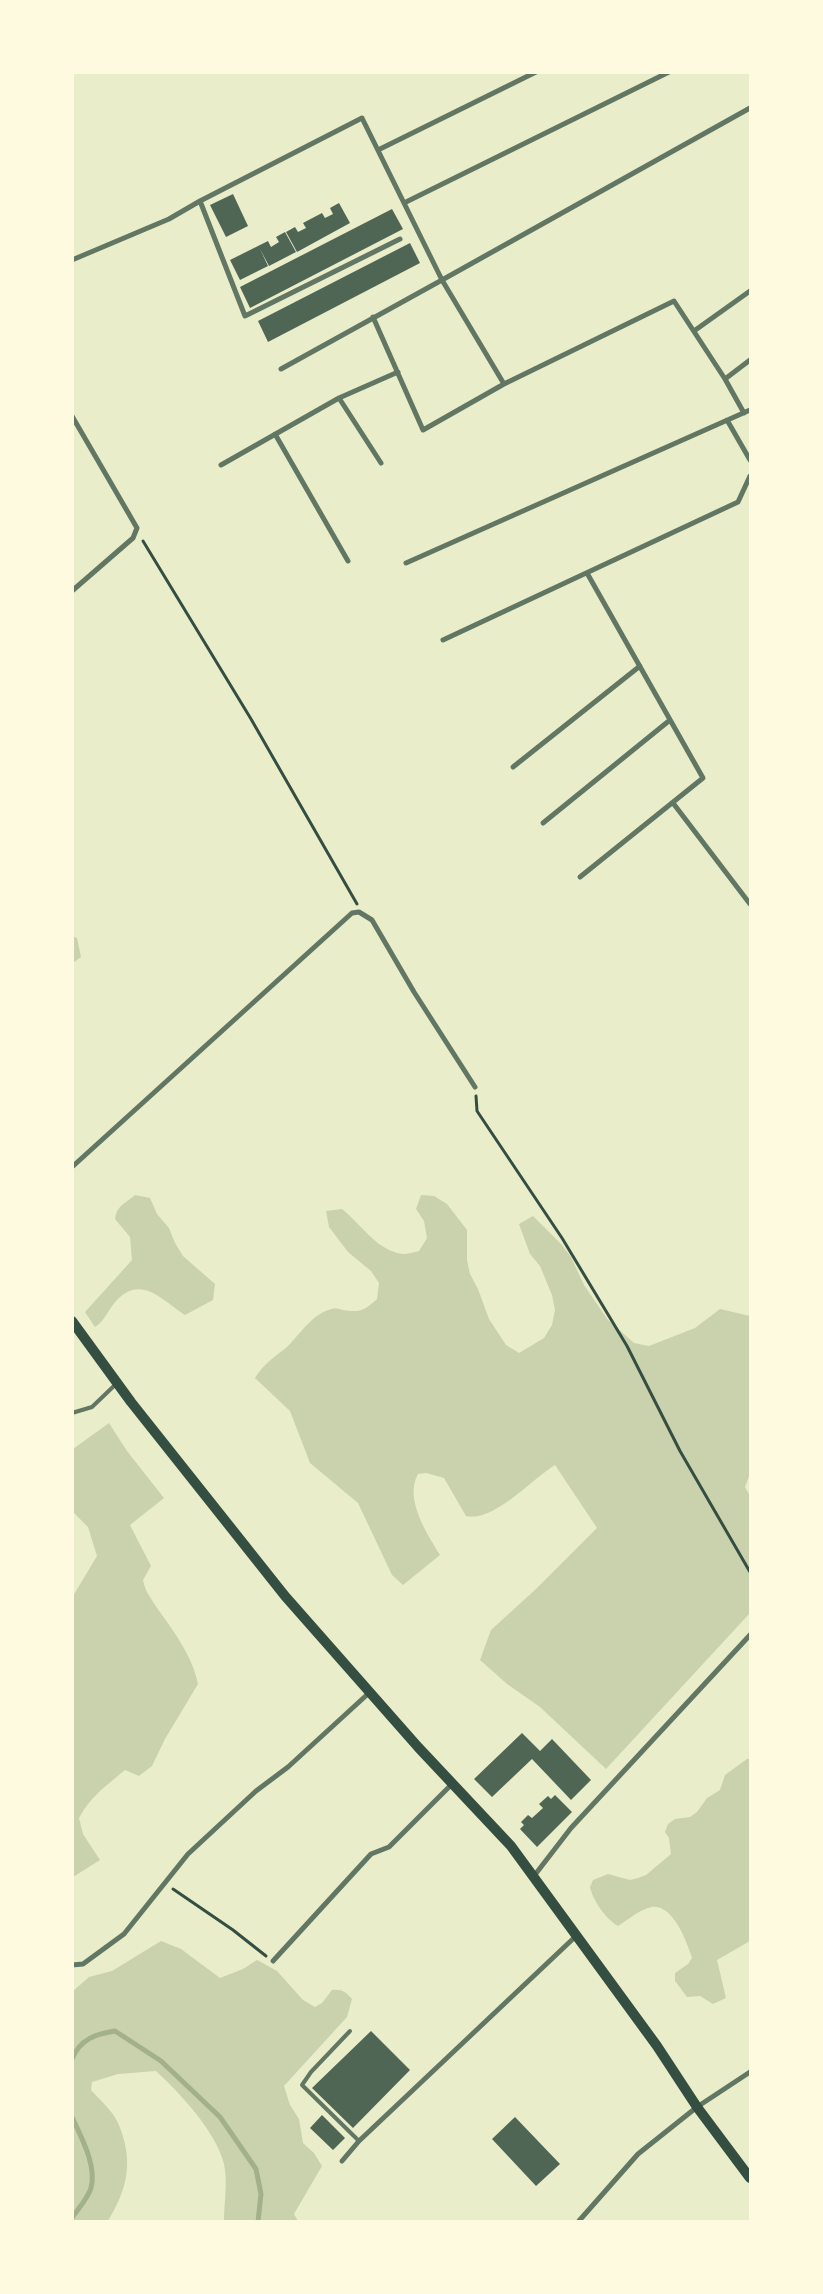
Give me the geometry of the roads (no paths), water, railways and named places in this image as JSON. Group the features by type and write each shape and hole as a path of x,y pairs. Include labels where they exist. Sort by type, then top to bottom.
{"main road":[{"path":"72,1321 117,1383 285,1596 511,1846 657,2046 697,2107 750,2178"}],"street":[{"path":"378,150 536,72"},
{"path":"404,203 669,72"},
{"path":"280,369 750,108"},
{"path":"72,260 162,223 200,200 362,118 442,280 504,384"},
{"path":"200,200 246,316 400,240"},
{"path":"694,331 750,292"},
{"path":"373,317 423,430 504,384 674,301 725,378 744,413"},
{"path":"725,378 750,360"},
{"path":"221,465 339,398 398,372"},
{"path":"339,398 381,463"},
{"path":"406,563 750,410"},
{"path":"72,416 136,522 136,534 133,538 72,591"},
{"path":"727,420 750,460"},
{"path":"275,434 348,561"},
{"path":"443,640 738,502 750,476"},
{"path":"580,877 703,778 587,573"},
{"path":"514,767 640,666"},
{"path":"543,823 670,720"},
{"path":"672,803 750,904"},
{"path":"72,1167 352,913 359,912 372,920 414,992 475,1087"},
{"path":"534,1876 571,1828 750,1635"},
{"path":"72,1964 83,1964 124,1934 188,1854 256,1791 288,1767 370,1692"},
{"path":"273,1961 371,1854 389,1847 453,1783"},
{"path":"342,2161 359,2141 577,1935"},
{"path":"578,2222 638,2154 697,2107 750,2072"}],"lane":[{"path":"72,1413 92,1407 117,1383"},
{"path":"350,2031 311,2072 302,2085 359,2141"}],"waterway":[{"path":"72,2059 75,2052 84,2042 95,2036 115,2031 161,2061 220,2117 256,2169 261,2194 258,2222"},
{"path":"72,2117 84,2142 92,2170 91,2188 88,2196 72,2218"}]}
